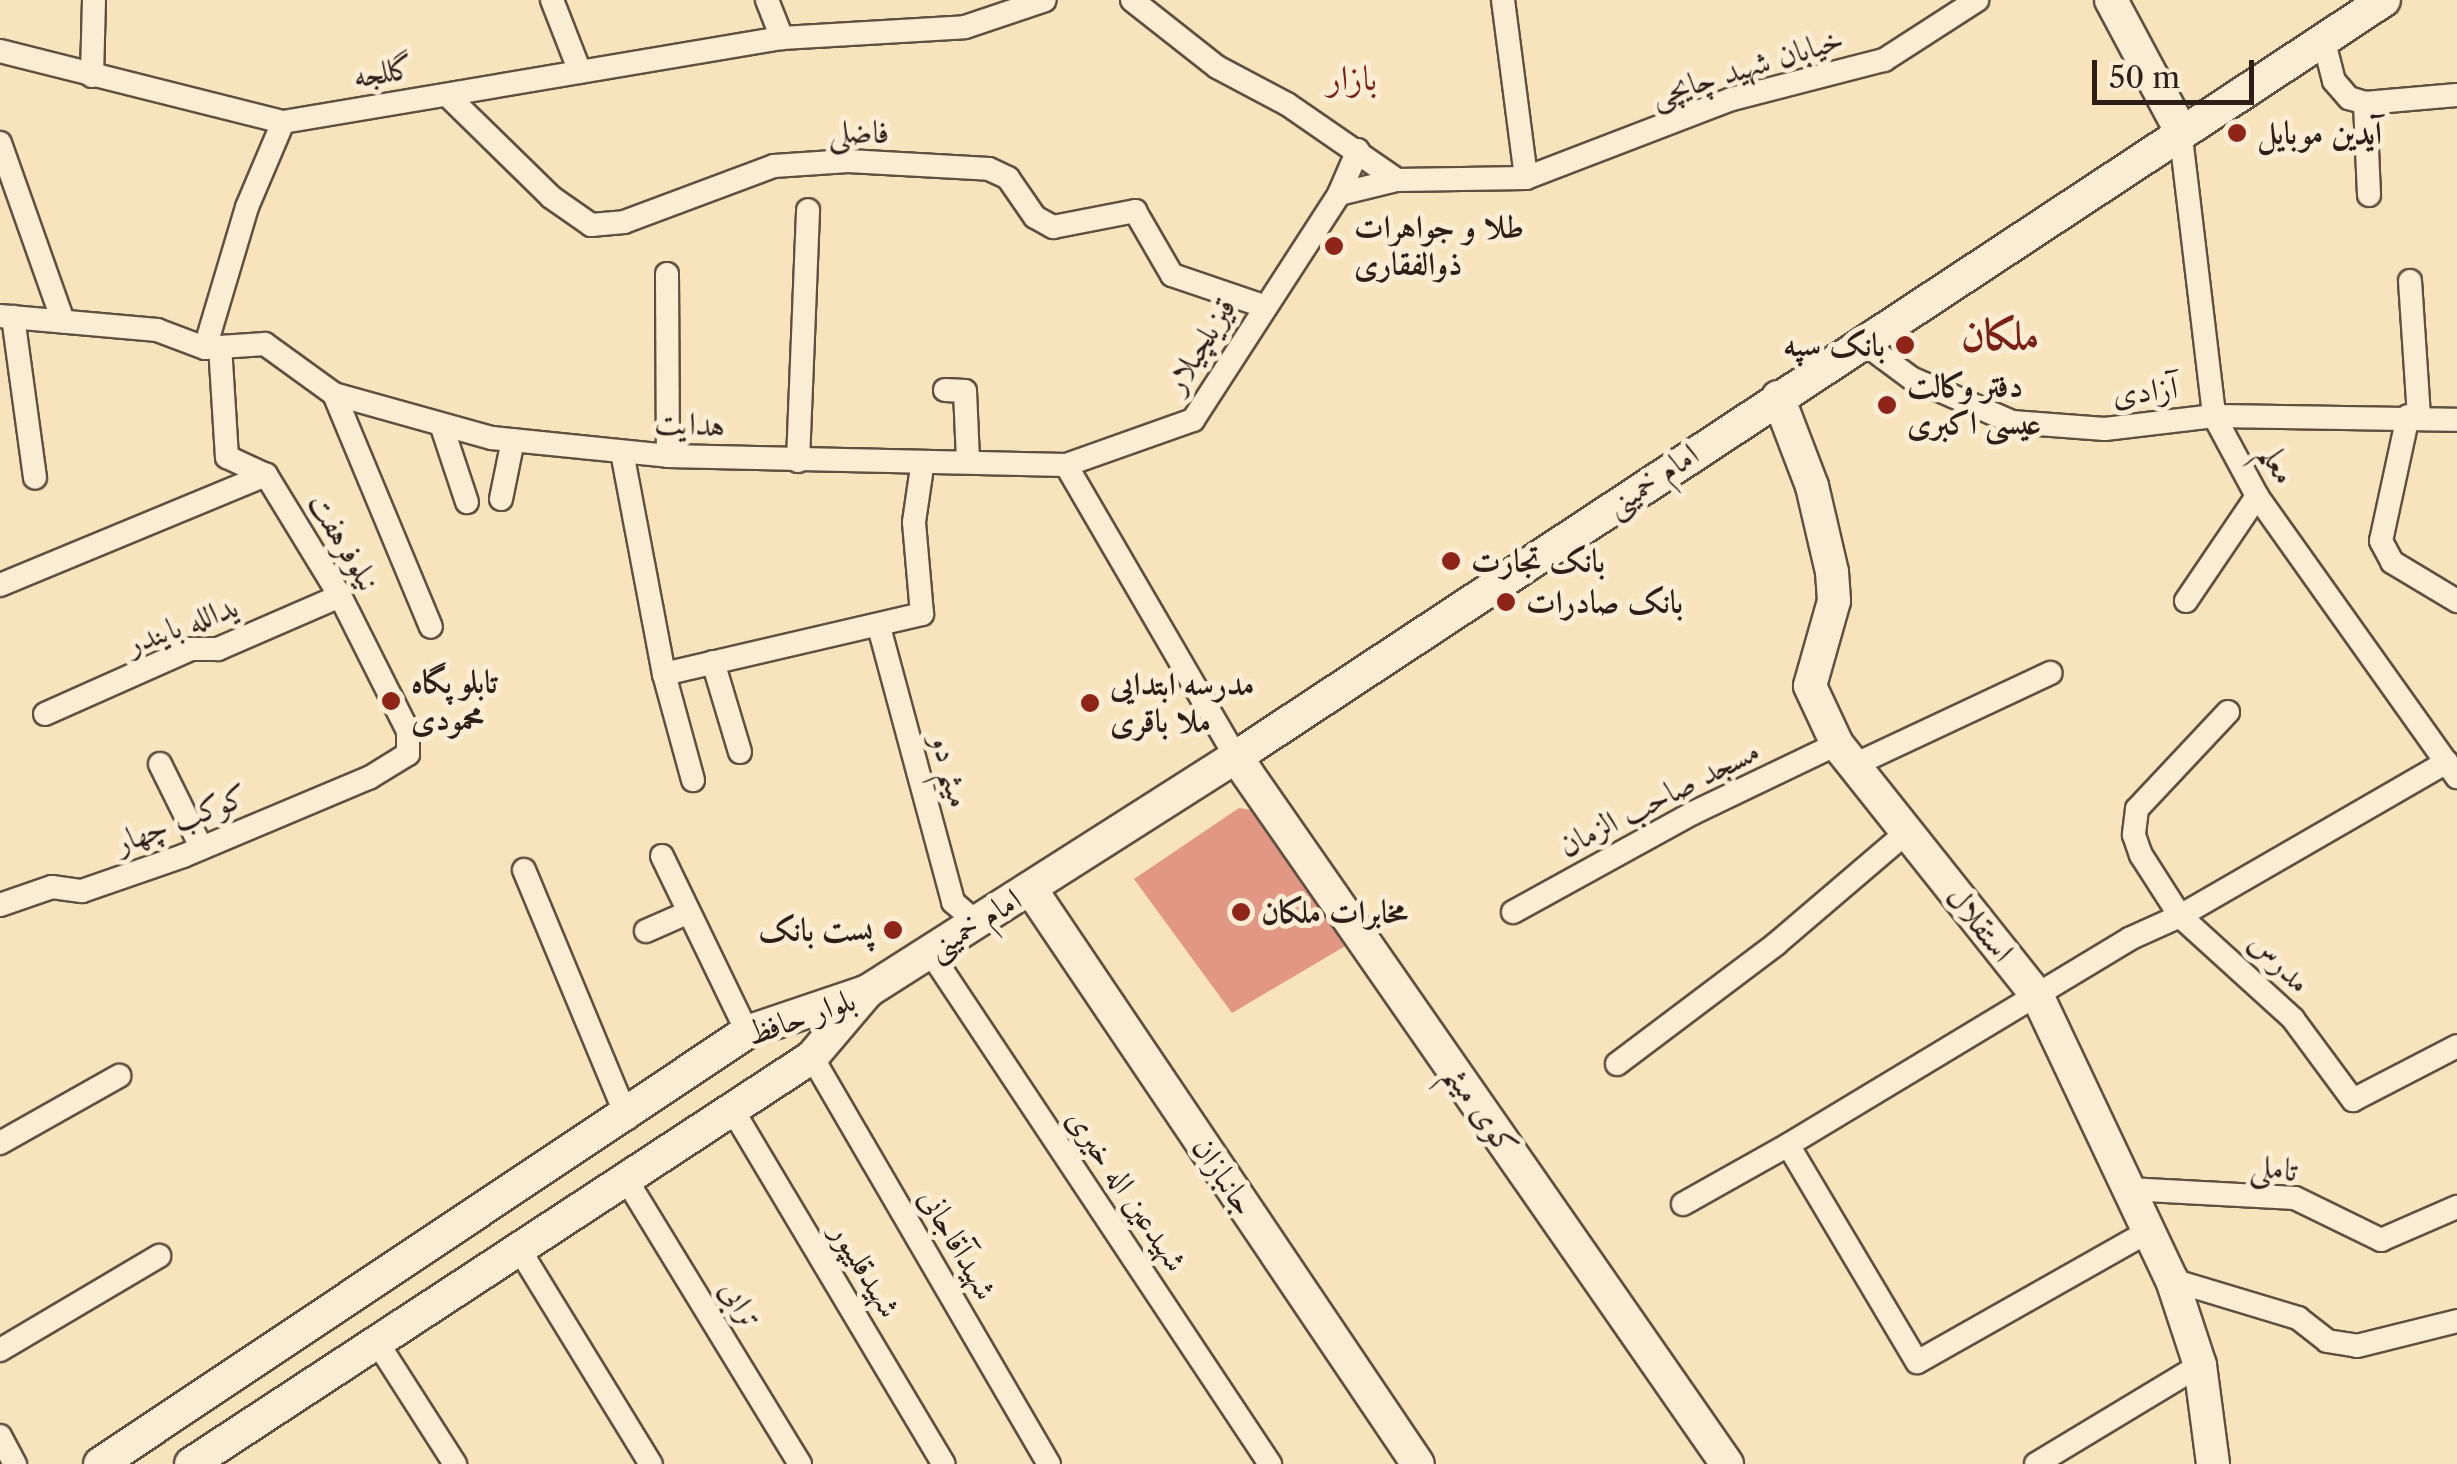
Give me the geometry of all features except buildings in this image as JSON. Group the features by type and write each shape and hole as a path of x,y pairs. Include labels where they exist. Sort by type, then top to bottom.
{"main road":[{"path":"2111,0 2180,129"},
{"name":"امام خمینی","path":"868,991 1236,757 2180,129 2384,0"},
{"name":"استقلال","path":"1778,397 1812,486 1832,572 1834,601 1810,686 1846,755 2037,995 2172,1280 2200,1365 2213,1464"},
{"name":"کوی میثم","path":"1236,757 1727,1464"},
{"name":"جانبازان","path":"1030,888 1417,1464"},
{"name":"بلوار حافظ","path":"100,1464 627,1118 746,1032 868,991"},
{"name":"بلوار حافظ","path":"209,1459 377,1342 812,1057 868,991"}],"street":[{"path":"92,76 94,0"},
{"path":"552,0 580,72"},
{"path":"767,0 782,38"},
{"name":"گللجه","path":"0,51 283,122 782,38 966,27 1045,0"},
{"path":"1132,0 1217,67 1358,150 1397,180"},
{"path":"1339,194 1397,180 1526,178 1503,0"},
{"name":"خیابان شهید چایچی","path":"1526,178 1732,99 1884,60 1972,1"},
{"path":"2323,38 2334,81 2349,98 2365,103 2457,95"},
{"name":"فاضلی","path":"446,95 550,196 590,225 624,222 774,166 848,161 990,169 1008,178 1035,216 1053,227 1135,211 1172,275 1263,306"},
{"path":"2365,103 2369,195"},
{"path":"213,348 247,208 283,122"},
{"name":"معلم","path":"2180,129 2214,416 2257,496 2452,769"},
{"path":"0,144 62,321"},
{"name":"قیزیلچیلار","path":"1066,465 1193,420 1263,306 1339,194 1358,150"},
{"path":"798,461 808,210"},
{"path":"668,274 668,456"},
{"path":"2410,281 2413,417 2381,541 2392,562 2457,601"},
{"path":"7,316 35,478"},
{"name":"هدایت","path":"7,316 157,330 213,348 265,344 334,394 443,430 513,440 668,456 922,467 968,460 1066,465"},
{"name":"آزادی","path":"1861,341 1911,378 2012,422 2105,428 2214,416 2457,420"},
{"name":"نیلوفرهفت","path":"213,348 228,456 266,475 340,596 408,732 408,754 382,773"},
{"path":"945,390 964,391 968,460"},
{"path":"334,394 431,627"},
{"path":"443,430 467,502"},
{"path":"501,499 513,440"},
{"path":"622,452 664,674 693,780"},
{"path":"1066,465 1236,757"},
{"path":"664,674 922,614 914,522 922,467"},
{"path":"0,585 266,475"},
{"path":"2186,601 2257,496"},
{"name":"یدالله بایندر","path":"45,714 191,649 218,648 340,596"},
{"name":"میثم دو","path":"879,627 953,902 976,922"},
{"path":"714,662 740,752"},
{"name":"مسجد صاحب الزمان","path":"1513,912 1846,755 2050,674"},
{"path":"2180,916 2140,855 2134,834 2137,809 2228,712"},
{"path":"160,764 201,847"},
{"path":"1683,1204 2037,995 2452,769"},
{"name":"کوکب چهار","path":"0,906 52,887 82,891 382,773"},
{"path":"1617,1064 1776,944 1906,832"},
{"path":"662,856 746,1032"},
{"path":"524,870 627,1118"},
{"path":"646,931 687,913"},
{"name":"مدرس","path":"2180,916 2293,1019 2353,1100 2457,1046"},
{"name":"شهیدعین اله خیری","path":"930,952 1270,1464"},
{"name":"شهیدآقاجانی","path":"812,1057 1049,1464"},
{"path":"0,1143 119,1076"},
{"name":"شهیدقلیپور","path":"732,1109 944,1464"},
{"path":"1788,1145 1918,1362 2148,1231"},
{"name":"ترابی","path":"626,1179 800,1464"},
{"name":"تاملی","path":"2128,1190 2295,1198 2381,1240 2457,1206"},
{"path":"519,1249 651,1464"},
{"path":"0,1350 159,1256"},
{"path":"2172,1280 2298,1318 2328,1341 2357,1346 2457,1321"},
{"path":"377,1342 455,1464"},
{"path":"2036,1464 2200,1365"},
{"path":"0,1436 14,1464"}],"place":[{"name":"آیدین موبایل","path":"2237,133"},
{"name":"طلا و جواهرات ذوالفقاری","path":"1334,246"},
{"name":"بانک سپه","path":"1905,345"},
{"name":"دفتر وکالت عیسی اکبری","path":"1887,405"},
{"name":"بانک تجارت","path":"1451,561"},
{"name":"بانک صادرات","path":"1506,602"},
{"name":"تابلو پگاه محمودی","path":"391,701"},
{"name":"مدرسه ابتدایی ملا باقری","path":"1090,703"},
{"name":"مخابرات ملکان","path":"1241,912"},
{"name":"پست بانک","path":"893,930"}],"district":[{"name":"بازار","path":"1352,78"},
{"name":"ملکان","path":"2000,334"}]}
